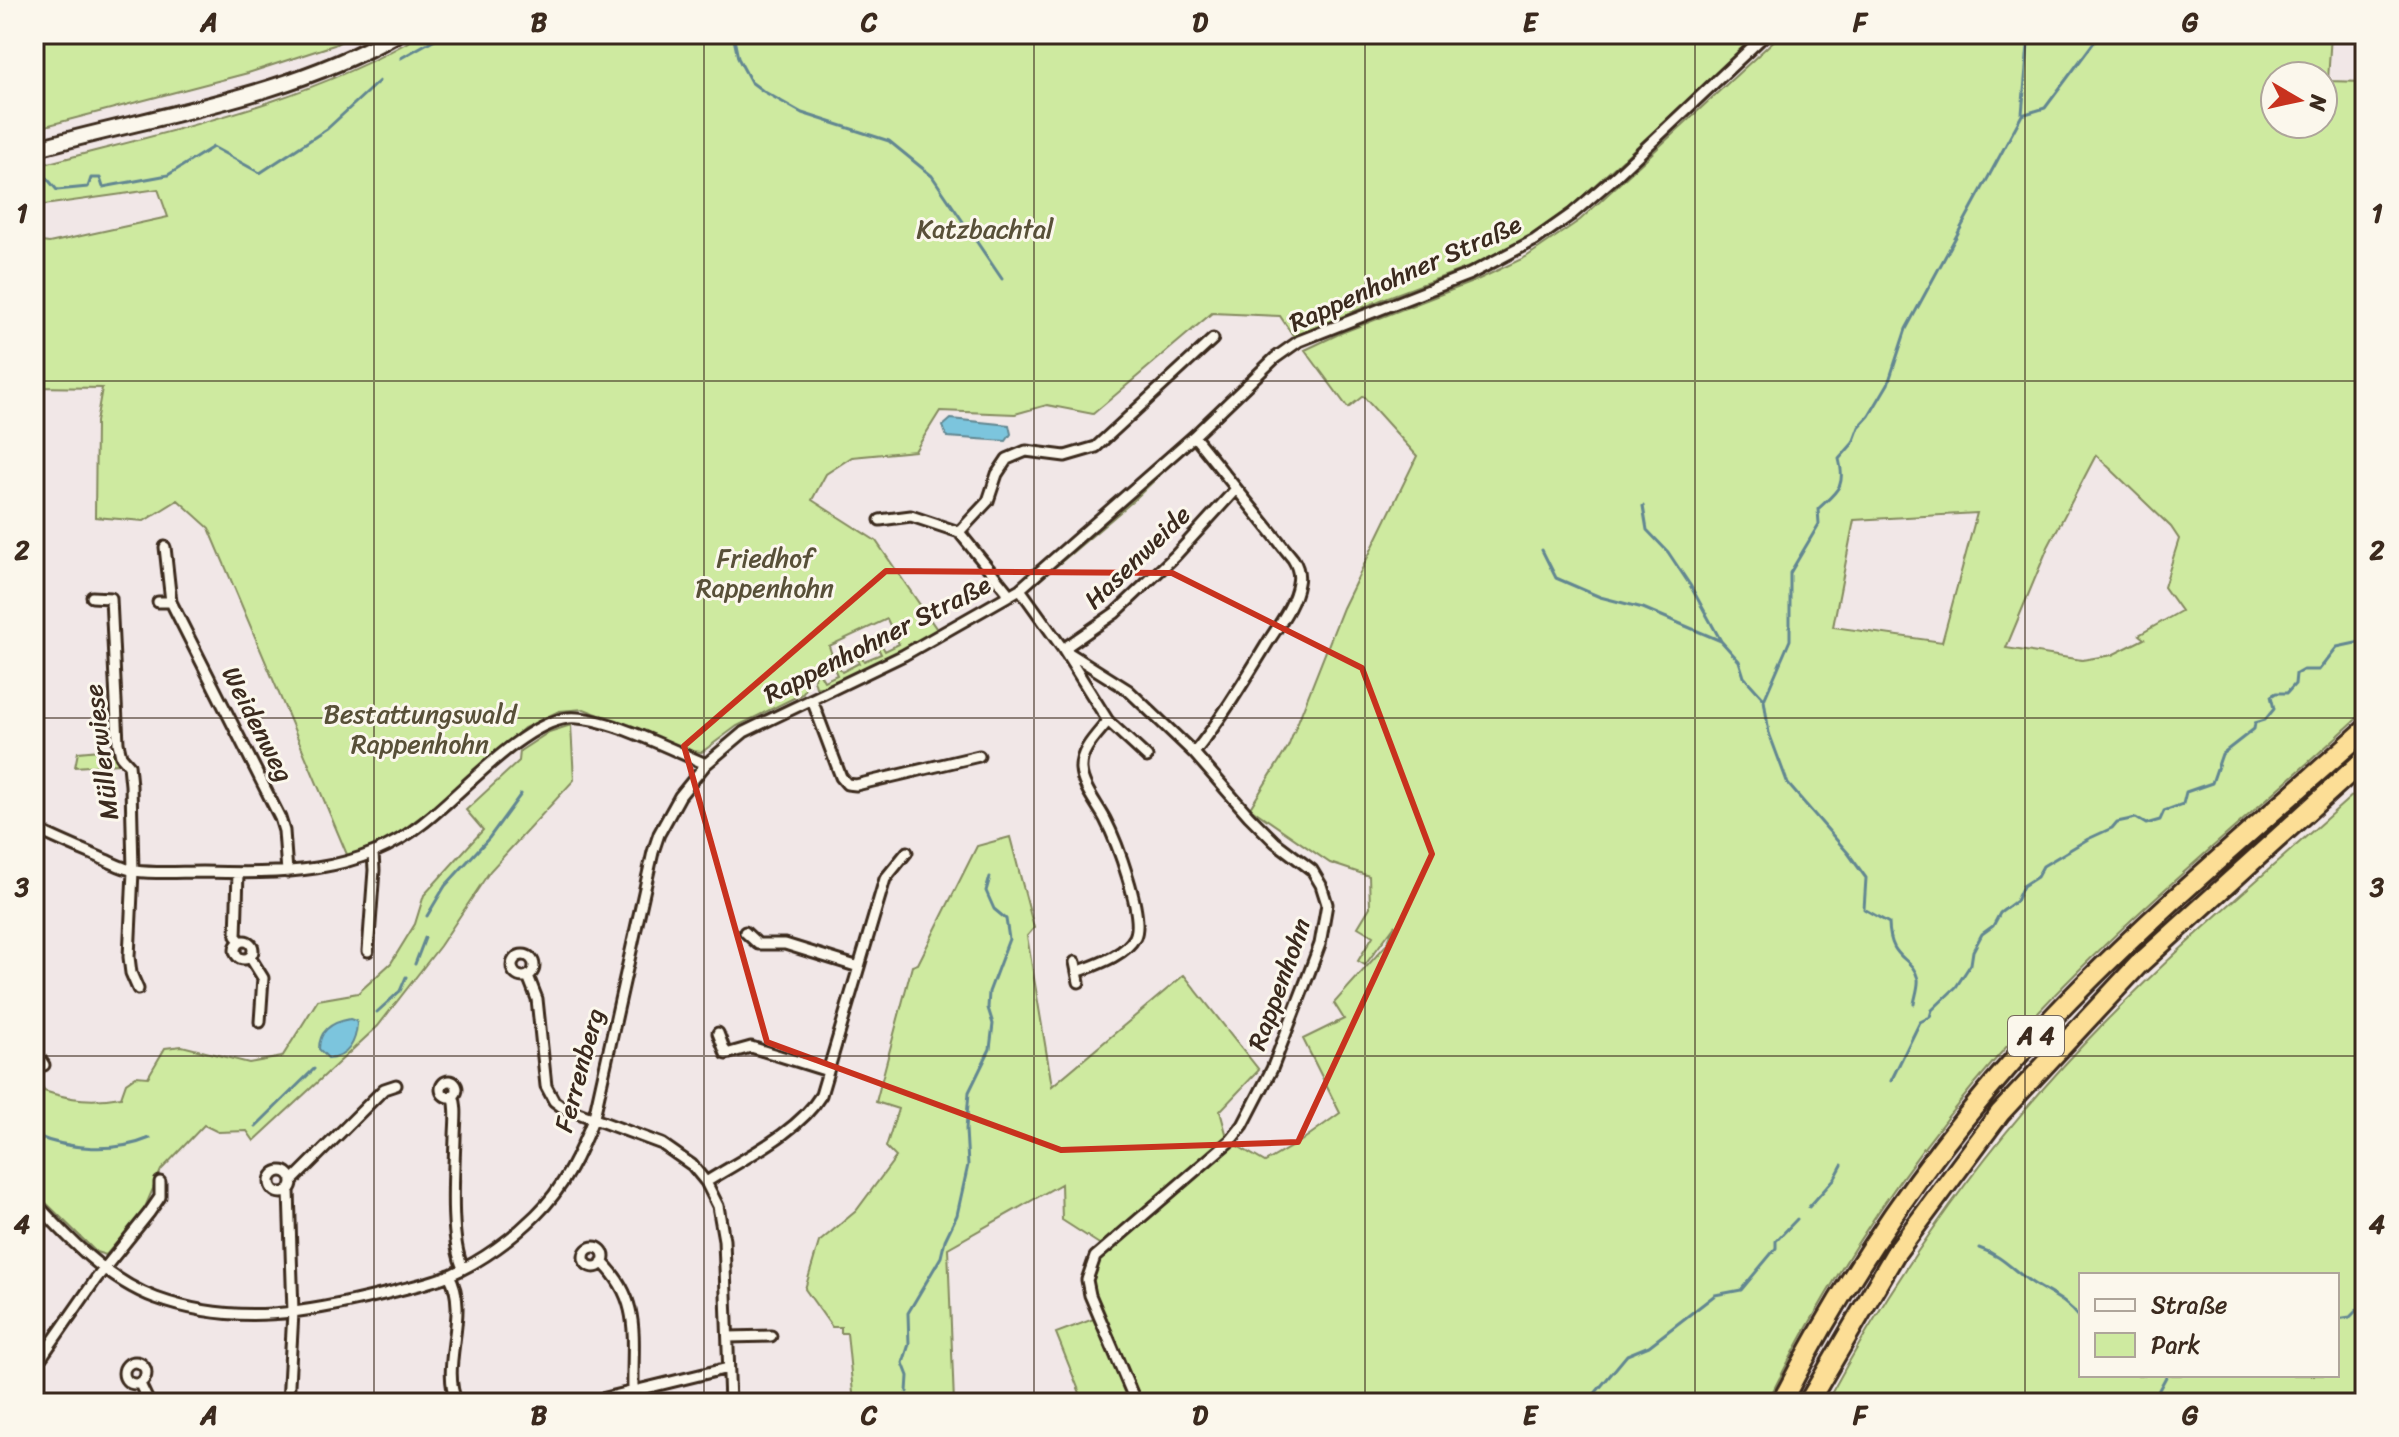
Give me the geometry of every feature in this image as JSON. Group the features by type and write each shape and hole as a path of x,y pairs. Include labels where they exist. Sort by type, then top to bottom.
{"highway":[{"name":"A 4","path":"1781,1403 1830,1313 1875,1242 1979,1100 2056,1014 2109,961 2365,730"},
{"name":"A 4","path":"1808,1403 1895,1254 2000,1113 2138,965 2365,759"}],"main road":[{"path":"34,149 251,94 332,67 397,34"}],"street":[{"name":"Rappenhohner Straße","path":"706,764 744,732 904,655 1020,589 1194,436 1275,358 1299,341 1470,274 1535,240 1572,214 1616,176 1766,34"},
{"path":"959,532 988,501 997,474 1007,459 1026,451 1065,456 1096,447 1213,339"},
{"path":"1194,436 1293,559 1299,581 1286,612 1250,672 1194,753"},
{"name":"Hasenweide","path":"1063,649 1115,613 1175,556 1235,490"},
{"path":"880,520 911,516 959,532 1010,595"},
{"name":"Weidenweg","path":"165,547 171,602 280,818 287,872"},
{"name":"Rappenhohn","path":"1020,589 1063,649 1108,721 1147,757"},
{"name":"Müllerwiese","path":"92,597 111,598 118,743 121,756 129,765 133,871"},
{"path":"158,602 171,602"},
{"name":"Rappenhohn","path":"1063,649 1128,690 1194,753 1275,842 1312,870 1326,894 1327,917 1320,944 1272,1069 1243,1125 1210,1158 1095,1257 1087,1280 1090,1295 1136,1403"},
{"path":"812,700 841,777 847,784 856,785 979,756"},
{"path":"34,828 133,871 287,872 336,865 373,854 419,827 520,740 555,721 582,718 606,724 706,764"},
{"path":"1077,972 1107,960 1131,943 1136,935 1135,909 1121,874 1112,833 1081,769 1084,753 1108,721"},
{"name":"Ferrenberg","path":"34,1201 105,1269 154,1297 188,1308 243,1316 293,1312 362,1299 449,1275 498,1246 537,1214 558,1189 572,1167 594,1117 653,852 668,816 706,764"},
{"path":"706,1182 806,1116 821,1095 885,879 907,852"},
{"path":"368,951 373,854"},
{"path":"133,871 129,957 131,973 138,989"},
{"path":"238,873 236,936 240,941 235,948 242,959 250,957 263,978 260,1022"},
{"path":"745,932 758,944 785,944 859,967"},
{"path":"528,976 537,999 549,1094 562,1107 662,1144 692,1165 706,1182 718,1206 724,1240 730,1403"},
{"path":"718,1033 726,1054 751,1047 828,1071"},
{"path":"34,1035 38,1056 44,1065"},
{"path":"288,1403 293,1312 290,1185 384,1089 396,1085"},
{"path":"453,1095 456,1117 454,1202 458,1250 463,1268"},
{"path":"34,1368 45,1348 160,1197 160,1182"},
{"path":"602,1262 619,1281 631,1308 633,1390"},
{"path":"449,1275 455,1289 452,1383 457,1403"},
{"path":"728,1337 771,1336"},
{"path":"34,1339 45,1348"},
{"path":"585,1403 728,1368"},
{"path":"140,1384 149,1403"}],"highlighted area":[{"path":"886,571 1172,573 1362,668 1432,854 1298,1142 1061,1150 767,1042 684,746"}],"green space":[{"path":"34,34 355,34 334,45 248,73 34,129"},
{"path":"422,34 1760,34 1571,207 1520,243 1469,267 1294,337 1280,316 1212,313 1093,414 1047,405 1015,414 940,411 915,451 852,457 826,474 812,500 876,541 938,631 859,674 816,687 815,674 819,672 824,681 837,675 833,666 837,664 842,672 859,663 855,655 859,653 864,661 881,654 877,646 881,644 885,651 899,644 887,619 829,646 832,655 803,671 807,686 802,694 737,726 702,752 692,751 584,709 559,711 524,728 432,808 388,841 348,857 209,528 178,500 144,521 95,517 96,422 102,388 34,387 34,241 49,243 168,217 158,189 44,205 34,200 34,167 282,98 377,58"},
{"path":"1781,34 2331,34 2329,60 2259,60 2259,140 2339,140 2339,81 2365,82 2365,711 2108,942 1989,1067 1884,1204 1822,1302 1767,1403 1225,1403 1217,1399 1207,1403 1084,1403 1056,1333 1099,1317 1087,1280 1104,1247 1062,1220 1061,1184 948,1248 954,1403 854,1403 847,1333 841,1333 841,1327 832,1327 805,1289 819,1242 856,1211 896,1157 886,1147 898,1109 876,1102 912,966 918,964 977,846 1010,837 1034,928 1027,936 1052,1086 1184,975 1259,1070 1220,1111 1227,1137 1119,1235 1234,1144 1265,1162 1340,1113 1303,1039 1344,1019 1334,1003 1387,944 1395,925 1365,965 1358,961 1373,936 1358,927 1370,907 1369,876 1330,863 1250,808 1288,747 1343,608 1417,456 1363,396 1348,408 1305,350 1526,257 1580,220","holes":["2096,455 2171,527 2179,539 2164,587 2181,611 2139,635 2144,639 2112,655 2082,660 2006,648 2048,547","1977,513 1942,642 1833,627 1854,520"]},
{"path":"1188,448 1133,501 1034,585 1034,582"},
{"path":"571,725 574,780 490,871 440,946 378,1026 254,1141 247,1131 218,1132 204,1125 161,1170 143,1212 106,1255 96,1252 34,1191 34,1066 44,1091 91,1100 121,1097 126,1083 136,1076 148,1077 165,1048 182,1046 249,1063 282,1057 318,1000 358,993 391,963 415,924 424,895 483,830 466,810 519,761 520,751 549,732"},
{"path":"111,749 118,764 75,767 78,752"},
{"path":"2365,784 2365,1403 1826,1403 1918,1251 1988,1155 2105,1022 2200,931"}],"water":[{"path":"951,419 1009,425 1011,434 1006,441 947,437 943,426"},
{"path":"350,1019 357,1024 353,1042 346,1052 329,1059 319,1049 321,1037 332,1025"}],"waterway":[{"path":"401,58 444,34"},
{"path":"733,34 738,58 751,82 763,91 802,113 889,141 932,176 1002,279"},
{"path":"2022,114 2029,34"},
{"path":"1914,1004 1918,982 1915,971 1893,945 1889,923 1864,909 1866,878 1788,784 1769,733 1764,700 1790,640 1790,573 1819,524 1818,509 1839,487 1839,459 1853,443 1859,427 1888,384 1906,329 2022,115 2045,108 2100,34"},
{"path":"34,178 44,175 57,190 88,187 91,178 100,178 103,187 168,175 213,147 260,173 327,129 379,81"},
{"path":"1643,506 1647,530 1668,552 1721,641"},
{"path":"1542,550 1556,578 1600,597 1643,608 1721,641 1739,661 1744,677 1763,698"},
{"path":"1891,1081 1920,1022 1930,1017 1932,1010 1956,987 1971,964 1973,951 1982,934 1993,926 2000,913 2016,901 2023,886 2037,877 2043,866 2112,828 2117,822 2136,818 2146,824 2160,820 2164,811 2183,804 2186,792 2212,783 2222,754 2254,729 2255,723 2265,720 2274,709 2271,696 2287,693 2295,684 2296,674 2303,670 2319,670 2337,647 2365,641"},
{"path":"427,916 445,886 489,838 521,794"},
{"path":"907,1392 908,1376 903,1363 909,1344 908,1313 941,1257 957,1215 968,1165 966,1129 969,1092 990,1049 993,1024 988,1008 989,992 1009,939 1006,919 994,909 986,891 990,877"},
{"path":"415,964 425,938"},
{"path":"377,1012 400,991 406,977"},
{"path":"256,1126 314,1069"},
{"path":"34,1135 62,1144 92,1148 122,1146 150,1138"},
{"path":"1809,1207 1835,1178 1842,1165"},
{"path":"1587,1403 1627,1355 1649,1346 1715,1295 1741,1290 1776,1248 1776,1241 1797,1219"},
{"path":"1979,1248 2001,1259 2079,1317"},
{"path":"2339,1319 2350,1317 2365,1302"},
{"path":"2154,1399 2166,1377"}],"park label":[{"name":"Katzbachtal","path":"985,229"},
{"name":"Friedhof Rappenhohn","path":"765,573"},
{"name":"Bestattungswald Rappenhohn","path":"420,729"}]}
